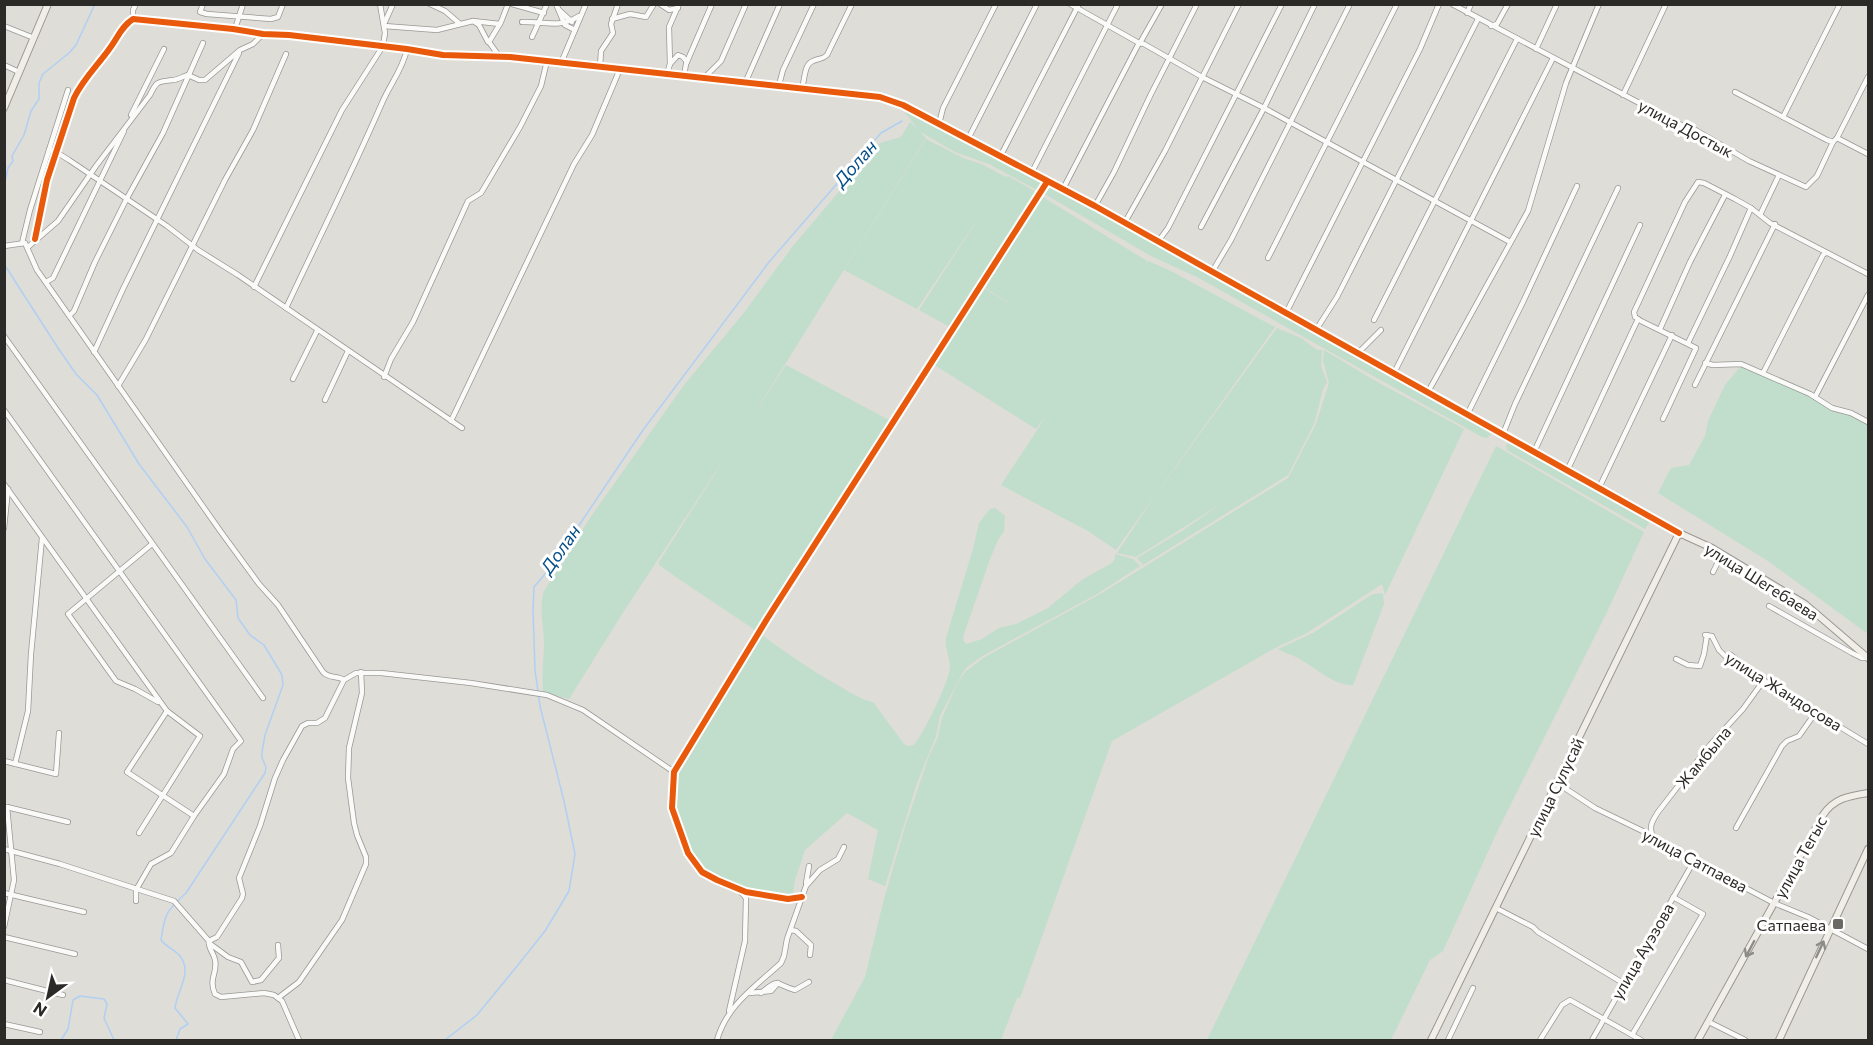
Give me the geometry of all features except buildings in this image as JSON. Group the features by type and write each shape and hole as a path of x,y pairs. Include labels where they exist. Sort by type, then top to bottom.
{"main road":[{"path":"4,108 48,4"},
{"name":"улица Шегебаева","path":"1679,533 1722,554 1816,611 1868,658"},
{"name":"улица Сулусай","path":"1431,1041 1679,533"},
{"name":"улица Тегыс","path":"1698,1041 1827,809 1840,799 1869,793"},
{"path":"1779,1041 1830,928 1868,855"}],"street":[{"path":"133,19 135,4"},
{"path":"203,4 200,12 271,19 278,17 281,5"},
{"path":"236,29 243,4"},
{"path":"254,287 342,110 383,46 384,25 380,4"},
{"path":"384,25 393,4"},
{"path":"430,4 445,11 459,23"},
{"path":"443,4 445,11"},
{"path":"489,44 510,4 526,10 537,10 543,14"},
{"path":"532,37 547,4"},
{"path":"561,63 586,4"},
{"path":"600,67 601,51 613,33 612,19 618,4"},
{"path":"612,19 630,14 646,17 654,4"},
{"path":"660,4 669,10 678,6"},
{"path":"684,76 687,62 712,4"},
{"path":"705,78 721,61 746,4"},
{"path":"746,81 780,4"},
{"path":"779,84 783,70 814,4"},
{"path":"802,88 808,64 827,56 852,4"},
{"path":"939,124 943,108 996,4"},
{"path":"968,139 1037,4"},
{"path":"1070,4 1510,242"},
{"path":"1031,174 1118,4"},
{"path":"1063,189 1162,4"},
{"path":"1095,206 1197,4"},
{"path":"1124,224 1165,151 1239,4"},
{"path":"1157,243 1168,228 1282,4"},
{"path":"1201,227 1264,108 1315,4"},
{"path":"1212,272 1231,240 1350,4"},
{"path":"1268,258 1397,4"},
{"path":"1286,313 1420,49 1440,4"},
{"name":"улица Достык","path":"1452,4 1478,20 1802,186 1806,187 1813,182 1835,140"},
{"path":"1467,13 1471,4"},
{"path":"1491,26 1497,24 1508,4"},
{"path":"1536,49 1557,4"},
{"path":"1428,392 1528,211 1572,68 1599,4"},
{"path":"1623,94 1666,4"},
{"path":"1783,117 1840,4"},
{"path":"667,74 670,64 669,27 678,6"},
{"path":"557,7 572,21 575,28"},
{"path":"557,7 568,28 575,28"},
{"path":"1000,157 1078,7"},
{"path":"522,22 564,23 582,14"},
{"path":"35,239 41,202 79,88 110,49 125,24 133,19 236,29 263,34 289,34 443,55 499,56 779,84 891,99 1095,206 1157,243 1679,533"},
{"path":"1316,330 1337,297 1478,20"},
{"path":"384,25 437,30 473,21 500,24"},
{"path":"473,21 479,25 489,44 499,56"},
{"path":"4,26 34,38"},
{"path":"28,246 58,221 157,83 189,75 205,80 263,34"},
{"path":"1374,320 1517,39"},
{"path":"70,315 74,311 94,262 163,133 203,43"},
{"path":"46,282 53,278 164,49"},
{"path":"286,308 333,213 383,99 405,59 407,49"},
{"path":"94,352 240,50"},
{"path":"118,386 146,339 253,130 286,54"},
{"path":"670,64 678,55 684,57 687,62"},
{"path":"1394,373 1553,58"},
{"path":"384,377 391,359 413,322 468,201 481,193 530,110 541,86 547,61"},
{"path":"4,65 19,72"},
{"path":"451,421 574,164 592,135 620,69"},
{"path":"1835,140 1869,77"},
{"path":"22,243 68,90"},
{"path":"1735,92 1827,140 1835,140 1869,154"},
{"path":"49,150 56,152 462,428"},
{"path":"1760,215 1779,175"},
{"path":"802,897 788,899 738,889 702,872 687,853 672,808 674,772 766,618 1047,182"},
{"path":"1663,419 1696,348 1638,319 1634,312 1694,185 1698,182 1751,208 1770,223 1869,274"},
{"path":"1467,415 1524,302 1577,186"},
{"path":"1503,434 1515,404 1618,189"},
{"path":"1660,329 1694,253 1725,195"},
{"path":"1688,343 1751,208"},
{"path":"1695,385 1775,224"},
{"path":"1533,452 1640,225"},
{"path":"4,246 22,243 28,246 37,270 234,550 278,605 323,672 328,677 339,677 344,680"},
{"path":"1763,373 1822,255 1826,253"},
{"path":"1815,397 1869,296"},
{"path":"1861,310 1869,314"},
{"path":"1567,471 1638,319"},
{"path":"1358,353 1381,330"},
{"path":"293,379 317,331"},
{"path":"1599,488 1672,335"},
{"path":"4,336 262,698"},
{"path":"325,400 348,351"},
{"path":"1706,363 1741,364 1815,397 1825,405 1851,413 1868,422"},
{"path":"4,410 242,741 233,749 224,774 194,816 171,854 151,864 137,888 136,901"},
{"path":"4,528 6,487"},
{"path":"6,487 166,711 200,736 139,833"},
{"path":"15,764 28,711 30,654 42,537"},
{"path":"153,544 68,614 116,681 161,703"},
{"path":"1713,572 1722,554"},
{"path":"1769,606 1851,653 1868,658"},
{"name":"улица Жандосова","path":"1676,659 1700,666 1706,635 1712,636 1719,650 1727,658 1869,744"},
{"path":"1731,655 1749,670"},
{"path":"209,942 217,937 242,898 239,878 260,826 275,778 302,726 317,723 325,718 344,680 361,672 471,683 553,697 583,710 674,772"},
{"path":"278,998 299,982 342,920 366,864 366,857 354,823 348,778 349,748 362,693 361,672"},
{"name":"Жамбыла","path":"1653,836 1650,829 1658,812 1764,680"},
{"path":"166,711 127,772 194,816"},
{"path":"1736,828 1782,746 1799,736 1816,712"},
{"path":"4,761 56,774 59,734"},
{"name":"улица Сатпаева","path":"1557,783 1595,808 1653,836 1694,861 1869,949"},
{"path":"4,927 14,880 6,806 68,822"},
{"path":"806,886 819,870 838,859 844,848"},
{"path":"4,849 60,864 176,902 209,942 228,957 241,962 252,982 261,980 279,958 278,945"},
{"name":"улица Ауэзова","path":"1592,1041 1694,861"},
{"path":"729,1011 781,963 806,886 809,866"},
{"path":"717,1041 729,1011 745,941 746,898 738,889"},
{"path":"746,898 752,892"},
{"path":"4,893 84,912"},
{"path":"1632,1035 1702,914 1673,897"},
{"path":"1496,908 1533,927 1623,983"},
{"path":"791,930 796,931 811,945 810,955"},
{"path":"4,937 75,954"},
{"path":"209,942 216,962 211,985 215,994 221,997 264,993 278,998 282,1001 299,1041"},
{"path":"781,963 788,967"},
{"path":"4,980 63,995"},
{"path":"749,993 772,991 778,983 795,990 809,982"},
{"path":"1448,1041 1473,988"},
{"path":"1540,1041 1567,1000 1571,1000 1641,1041"},
{"path":"1709,1022 1745,1041"},
{"path":"4,1024 40,1032"}],"green space":[{"path":"896,100 1027,172 1043,184 1037,190 989,164 955,152 919,131 926,138 749,422 786,365 891,421 755,630 659,565 732,447 569,699 543,692 542,598 544,591 590,518 684,385 743,314 793,246 880,143 901,137 910,122 918,130"},
{"path":"926,139 963,158 1008,176 1036,192 1033,201 950,327 919,310 985,208 917,309 844,270"},
{"path":"1049,185 1214,274 1492,433 1487,438 1482,437 1197,277 1151,256 1043,193"},
{"path":"1041,196 1147,261 1144,266 1148,261 1169,270 1275,327 1116,550 1088,531 1001,485 1047,415 1036,429 933,364 982,287 1043,324 982,286"},
{"path":"1277,328 1301,338 1317,350 1322,350 1321,366 1327,382 1314,424 1288,475 1143,565 1137,558 1224,502 1136,557 1117,553 1154,497"},
{"path":"1324,350 1464,429 1385,595 1382,584 1307,633 1277,647 1112,741 1020,998 1017,998 1001,1040 831,1040 865,977 905,827 929,756 938,737 942,718 965,672 985,657 1102,593 1288,478 1316,424 1329,383 1323,360"},
{"path":"1741,366 1813,396 1824,406 1852,416 1868,425 1868,634 1768,561 1658,493 1671,468 1689,465 1705,436 1708,421 1725,385"},
{"path":"1507,443 1517,446 1651,520 1645,529 1507,450"},
{"path":"1496,446 1644,532 1608,610 1497,832 1443,951 1430,960 1391,1040 1207,1040"},
{"path":"995,508 1005,516 1004,531 990,559 963,637 967,644 1048,608 1083,579 1112,563 1115,554 1133,559 1140,566 1097,594 984,655 967,667 940,716 936,736 917,783 885,886 868,879 878,830 847,813 805,850 795,880 793,894 795,896 786,898 751,891 709,875 690,854 673,805 674,783 679,766 759,633 829,680 860,698 873,702 904,744 914,745 924,730 949,674 950,663 946,638 979,523 990,509"},
{"path":"1383,594 1384,604 1353,685 1331,679 1303,661 1278,649 1313,633 1371,595"}],"waterway":[{"path":"4,187 8,168 13,161 12,156 24,135 31,111 39,99 39,83 43,74 76,45 95,4"},
{"name":"Долан","path":"445,1040 477,1015 545,931 569,891 575,854 540,706 535,670 534,587 551,567 643,430 769,262 881,133 902,121"},
{"path":"4,264 58,348 76,374 97,395 139,464 187,527 205,559 236,600 238,618 250,635 264,645 282,675 283,685 265,735 262,752 266,767 265,773 186,893 170,909 165,918 161,940 180,956 185,969 175,1008 188,1024 180,1029 176,1040"},
{"path":"61,1040 68,1029 73,1000 80,996 104,999 107,1004 104,1018 114,1040"}],"cycle path":[{"path":"35,239 47,180 74,98 123,28 133,19 289,35 443,55 510,57 880,97 903,105 1095,206 1679,533"},
{"path":"802,897 788,899 746,892 702,872 688,853 672,808 674,772 767,619 1047,182"}],"place":[{"name":"Сатпаева","path":"1838,924"}]}
